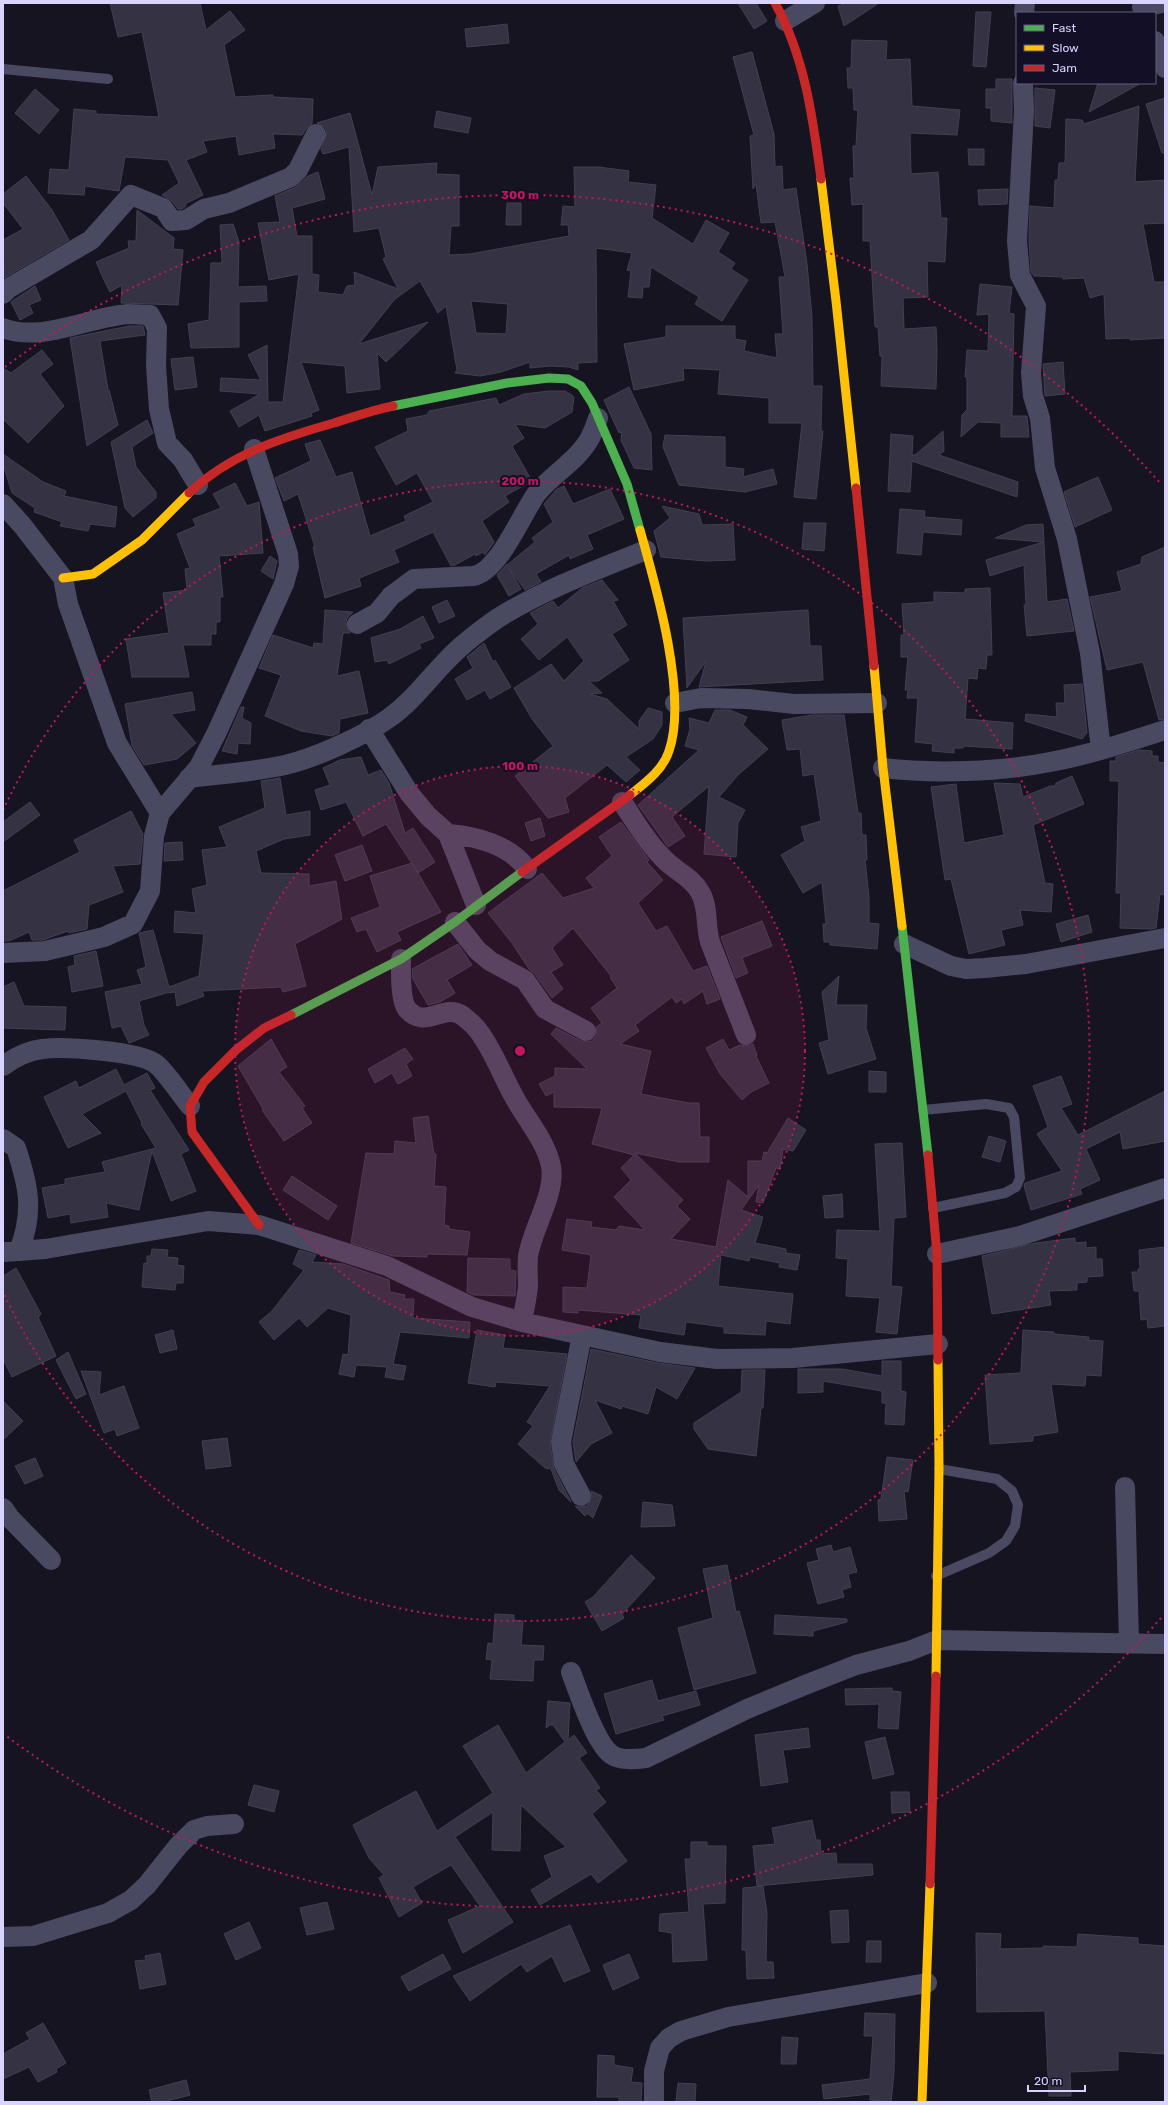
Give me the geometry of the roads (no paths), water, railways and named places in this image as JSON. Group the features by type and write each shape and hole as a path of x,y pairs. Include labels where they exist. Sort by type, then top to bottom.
{"street":[{"path":"775,3 785,21 804,76 814,134 836,301 868,603 883,768 923,1110 937,1254 939,1469 936,1576 937,1640 922,2102"},
{"path":"785,21 815,3"},
{"path":"1142,8 1162,3"},
{"path":"1156,44 1165,68"},
{"path":"1023,84 1024,111 1017,241 1020,275 1036,306 1031,373 1033,396 1040,418 1045,468 1067,539 1090,653 1101,750"},
{"path":"3,294 9,288 91,240 131,195 163,208 172,221 186,220 204,209 229,203 291,177 300,166 316,134"},
{"path":"3,328 27,332 84,324 129,314 150,315 157,328 156,366 159,409 167,443 183,460 198,485"},
{"path":"63,578 93,574 142,540 198,485 232,460 254,449 288,436 387,407 529,380 568,379 581,386 598,418 627,484 660,602 675,703 675,728 669,752 656,773 622,802 476,905 455,922 401,959 264,1028 236,1050 204,1082 190,1106 192,1132 259,1225"},
{"path":"357,624 377,613 391,596 414,579 473,576 482,573 512,538 537,493 590,438 598,418"},
{"path":"3,954 51,950 104,937 133,924 150,892 154,836 160,813 199,767 272,614 284,584 288,566 288,554 254,449"},
{"path":"3,504 22,525 63,578 68,604 117,743 160,813"},
{"path":"189,778 285,765 332,749 389,718 419,693 449,658 476,634 499,618 537,596 574,578 646,550"},
{"path":"675,703 701,698 748,699 794,704 877,703"},
{"path":"368,729 409,793 428,816 448,834 476,905"},
{"path":"883,768 926,772 1012,767 1049,762 1101,750 1165,730"},
{"path":"622,802 662,858 682,872 700,892 705,908 707,931 710,942 746,1035"},
{"path":"448,834 464,835 497,846 522,862 527,869"},
{"path":"455,922 477,950 490,961 525,980 545,1008 586,1031"},
{"path":"904,944 951,966 966,969 1026,964 1165,938"},
{"path":"401,959 401,985 406,1008 416,1016 426,1019 441,1013 452,1012 462,1015 480,1033 517,1102 545,1146 551,1166 551,1186 536,1226 528,1256 528,1286 522,1322"},
{"path":"3,1066 18,1055 42,1049 68,1048 134,1055 155,1064 190,1106"},
{"path":"3,1139 16,1148 27,1190 29,1212 28,1225 11,1252"},
{"path":"937,1254 1020,1236 1165,1188"},
{"path":"11,1252 61,1246 208,1220 259,1225 387,1266 472,1307 522,1322 660,1352 717,1359 794,1358 938,1344"},
{"path":"580,1496 564,1464 562,1442 582,1335"},
{"path":"1125,1487 1129,1643"},
{"path":"3,1508 10,1518 50,1560"},
{"path":"571,1672 588,1717 601,1742 612,1755 630,1760 646,1758 747,1709 819,1679 856,1665 909,1651 937,1640 1165,1644"},
{"path":"3,1937 33,1936 108,1913 131,1900 147,1885 178,1846 194,1830 207,1826 234,1824"},
{"path":"654,2102 654,2071 660,2048 669,2038 681,2031 728,2017 927,1983"}],"lane":[{"path":"3,69 108,79"},
{"path":"923,1110 986,1104 1009,1108 1014,1117 1020,1178 1016,1187 1005,1193 933,1208"},
{"path":"936,1576 990,1553 1006,1541 1015,1526 1018,1505 1012,1491 997,1479 939,1469"}]}
